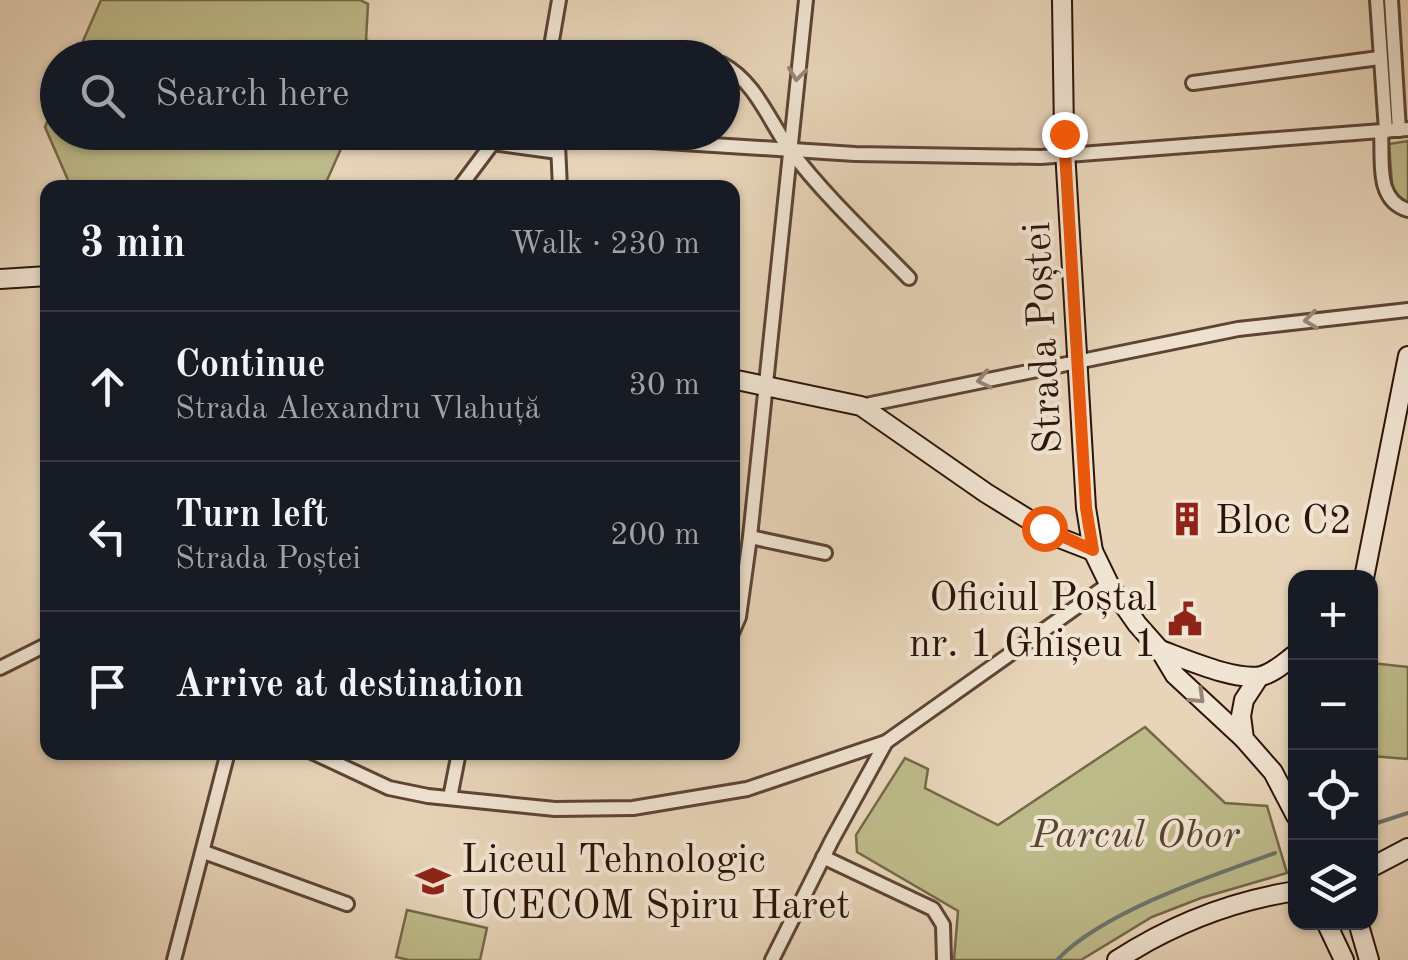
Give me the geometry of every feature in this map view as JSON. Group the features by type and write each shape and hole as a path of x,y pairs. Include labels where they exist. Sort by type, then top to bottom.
{"main road":[{"name":"Strada Poștei","path":"1062,0 1065,157 1086,508 1093,550 1110,584 1174,675 1244,739 1273,772 1288,801"},
{"path":"0,279 40,276"},
{"path":"1366,570 1408,356"},
{"path":"740,379 860,406 1057,537 1093,550"},
{"path":"1358,570 1371,545"},
{"path":"1160,650 1204,666 1288,675"},
{"path":"1244,739 1244,700 1266,674 1288,659"},
{"path":"1378,865 1408,848"},
{"path":"1378,865 1408,857"},
{"path":"1116,960 1169,929 1202,916 1258,898 1288,893"},
{"path":"1330,930 1344,960"},
{"path":"1360,930 1369,960"}],"street":[{"path":"552,40 559,0"},
{"path":"740,610 806,0"},
{"path":"1377,0 1379,58 1394,130"},
{"path":"1391,0 1394,130 1385,192 1396,206 1408,210"},
{"path":"1193,83 1379,58"},
{"path":"740,79 764,108 788,148 908,278"},
{"path":"740,145 855,154 1065,157 1394,130"},
{"path":"465,180 488,150"},
{"path":"549,150 558,152 560,180"},
{"path":"860,406 1238,329 1408,310"},
{"path":"750,538 825,553"},
{"path":"329,760 389,788 555,809 634,808 747,789 886,742 1110,584"},
{"path":"0,668 40,648"},
{"path":"772,960 886,742"},
{"path":"174,960 226,760"},
{"path":"450,798 457,760"},
{"path":"204,852 347,904"},
{"path":"823,857 933,909 943,925 944,960"}],"green space":[{"path":"101,0 360,0 368,4 366,40 83,40"},
{"path":"1408,141 1408,206 1393,196 1389,144"},
{"path":"55,150 340,150 327,180 68,180"},
{"path":"1378,664 1408,667 1408,759 1378,757"},
{"name":"Parcul Obor","path":"1145,727 1225,803 1267,806 1287,873 1152,917 1081,960 954,960 958,911 857,852 856,835 905,758 928,769 925,788 998,825"},
{"path":"407,910 487,928 480,960 396,957"}],"waterway":[{"path":"1378,823 1408,813"},
{"path":"1057,960 1101,926 1129,911 1275,853"}],"place":[{"name":"Bloc C2","path":"1187,519"},
{"name":"Oficiul Poștal nr. 1 Ghișeu 1","path":"1185,619"},
{"name":"Liceul Tehnologic UCECOM Spiru Haret","path":"433,881"}],"route":[{"path":"1044,528 1093,550 1086,508 1064,134"}]}
